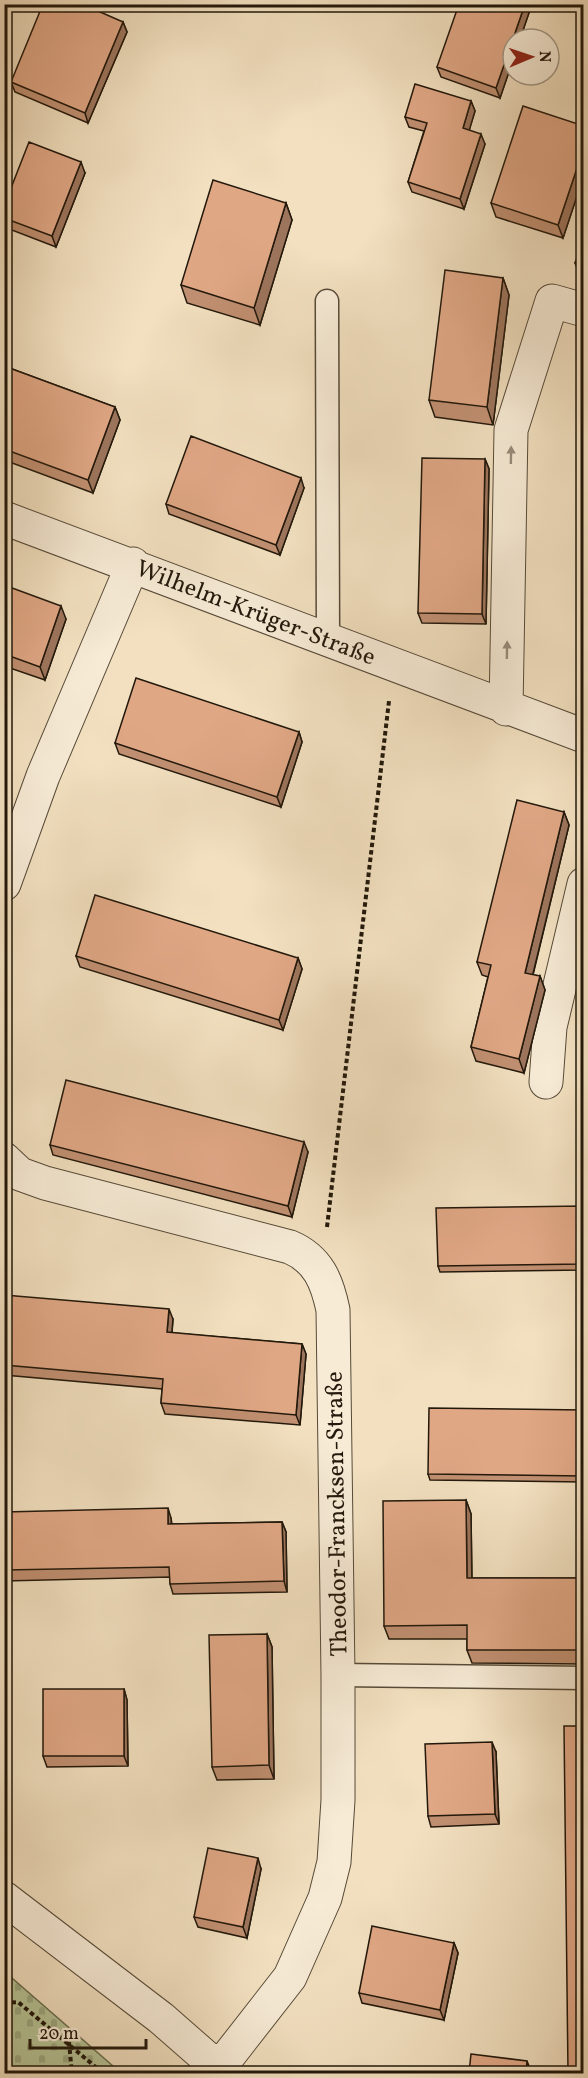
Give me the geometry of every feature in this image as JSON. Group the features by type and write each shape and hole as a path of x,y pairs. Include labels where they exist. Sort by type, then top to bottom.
{"street":[{"path":"506,709 511,430 552,301 584,310"},
{"name":"Wilhelm-Krüger-Straße","path":"4,518 133,564 328,642 397,665 506,709 584,736"},
{"path":"4,884 43,776 133,564"},
{"path":"546,1083 550,1027 584,884"},
{"name":"Theodor-Francksen-Straße","path":"4,1159 20,1174 45,1183 302,1252 322,1273 333,1310 338,1675 338,1800 334,1862 325,1898 290,1977 222,2071"},
{"path":"4,1898 161,2018 222,2071"}],"lane":[{"path":"327,301 328,642"},
{"path":"338,1675 584,1678"}],"path":[{"path":"322,1273 385,720 397,665"},
{"path":"4,2003 18,2002 104,2073"},
{"path":"69,2042 72,2073"}],"green space":[{"path":"5,1972 121,2073 5,2073"}],"building":[{"path":"43,4 82,4 123,22 85,113 11,82"},
{"path":"459,4 525,4 517,27 501,27 501,74 496,88 437,67"},
{"path":"415,84 471,101 463,128 481,134 460,199 408,182 427,123 405,117"},
{"path":"523,106 584,126 584,147 558,225 491,203"},
{"path":"29,142 81,162 52,236 4,218 4,206"},
{"path":"213,180 286,203 254,308 181,285"},
{"path":"584,241 584,266 575,263"},
{"path":"445,270 503,278 487,407 429,400"},
{"path":"4,366 115,407 88,480 4,449"},
{"path":"191,436 301,478 276,545 166,504"},
{"path":"422,458 485,459 482,614 418,613"},
{"path":"4,585 61,606 40,667 4,654"},
{"path":"136,678 299,732 277,797 115,743"},
{"path":"517,800 564,812 525,973 540,976 519,1059 471,1047 491,965 477,962"},
{"path":"95,895 298,958 279,1020 76,956"},
{"path":"66,1080 304,1142 288,1206 50,1145"},
{"path":"584,1206 584,1264 438,1266 436,1208"},
{"path":"4,1295 169,1309 167,1332 302,1344 296,1415 161,1403 163,1379 4,1365"},
{"path":"429,1408 584,1410 584,1476 428,1474"},
{"path":"466,1500 467,1578 584,1578 584,1650 467,1650 467,1625 384,1626 383,1501"},
{"path":"168,1508 168,1524 282,1522 284,1581 170,1584 169,1567 4,1570 4,1512"},
{"path":"267,1634 269,1765 212,1767 209,1635"},
{"path":"43,1689 124,1689 124,1756 43,1756"},
{"path":"564,1726 584,1726 584,2073 568,2073"},
{"path":"492,1742 495,1814 428,1816 425,1744"},
{"path":"208,1848 258,1858 243,1927 194,1917"},
{"path":"372,1926 454,1943 440,2010 359,1993"},
{"path":"471,2054 527,2061 526,2073 469,2073"}]}
